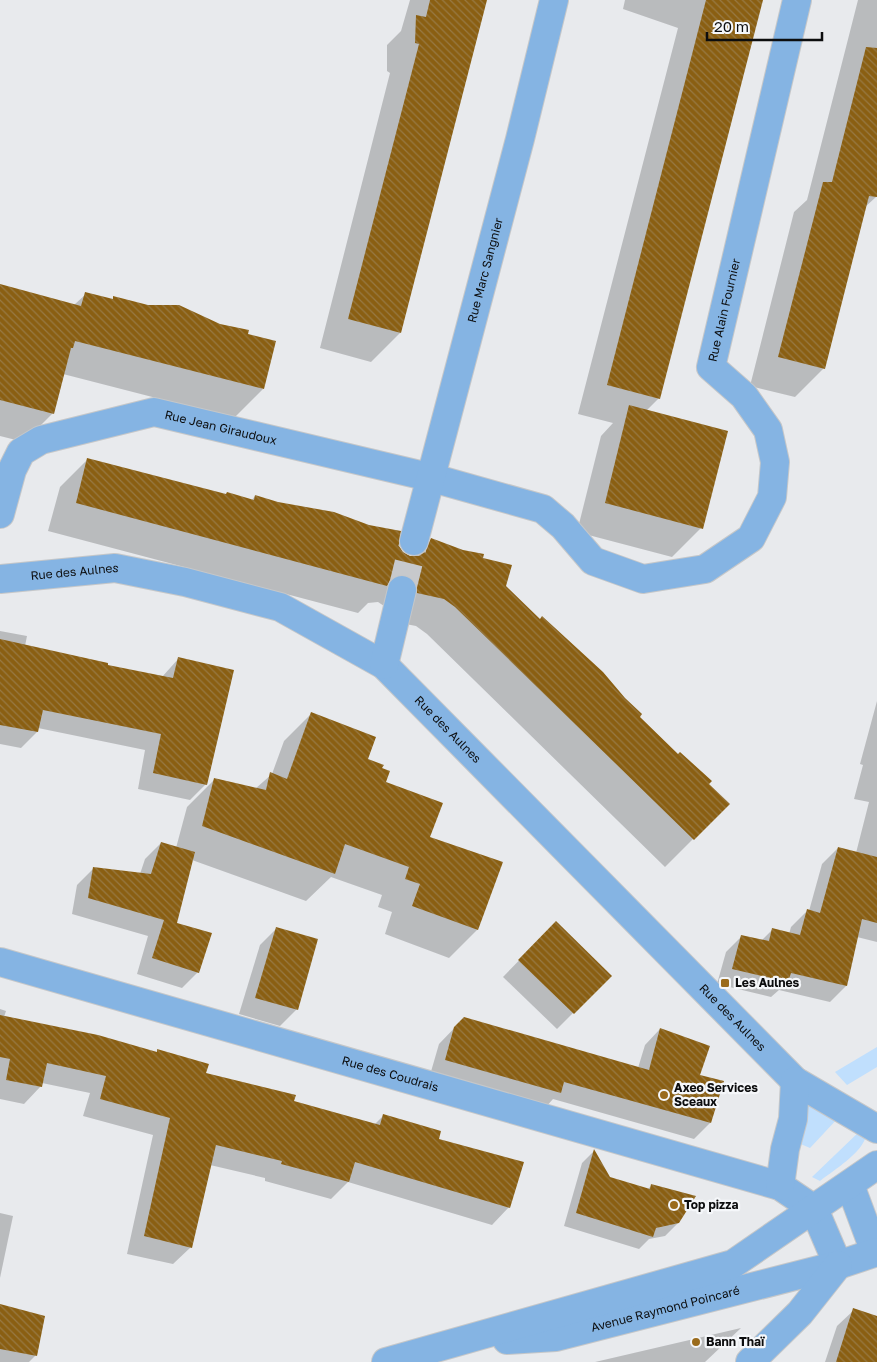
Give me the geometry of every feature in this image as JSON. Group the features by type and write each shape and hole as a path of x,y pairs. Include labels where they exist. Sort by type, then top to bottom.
{"street":[{"name":"Rue Marc Sangnier","path":"414,541 429,477 517,149 554,0"},
{"name":"Rue Alain Fournier","path":"429,477 542,509 563,526 594,561 643,578 705,569 751,538 772,497 775,462 768,430 744,396 711,367 797,0"},
{"name":"Rue Jean Giraudoux","path":"0,514 12,470 21,452 41,440 154,412 429,477"},
{"name":"Rue des Aulnes","path":"0,579 115,568 185,582 280,607 384,665 795,1081 877,1129"},
{"path":"384,665 402,590"},
{"name":"Rue des Coudrais","path":"0,962 780,1186"},
{"path":"750,1362 800,1313 838,1265 814,1209 780,1186 785,1149 793,1119 795,1081"},
{"name":"Avenue Raymond Poincaré","path":"386,1362 733,1264 877,1165"},
{"path":"850,1185 876,1252"},
{"name":"Avenue Raymond Poincaré","path":"451,1344 556,1337 838,1265 876,1252"},
{"path":"773,1282 791,1293 795,1298 800,1313"}],"shaded area":[{"path":"877,1047 877,1067 847,1085 835,1072"},
{"path":"807,1102 839,1117 810,1148 796,1142"},
{"path":"861,1130 866,1136 859,1149 853,1155 820,1181 812,1177"}],"building":[{"path":"430,0 487,0 401,333 348,319 419,44 415,43 416,15 426,17"},
{"path":"706,0 763,0 660,399 607,385"},
{"path":"866,47 877,48 877,197 869,196 825,369 778,357 823,182 832,182"},
{"path":"0,284 81,306 85,292 113,299 113,296 148,305 179,305 220,324 249,330 248,334 276,341 264,389 75,341 73,348 71,348 54,414 0,400"},
{"path":"629,405 728,431 703,529 605,503"},
{"path":"87,458 226,494 227,492 254,500 255,495 278,502 334,512 369,525 401,531 399,546 403,552 410,556 419,556 425,552 431,538 463,550 484,554 483,558 512,565 506,586 540,619 542,616 603,672 625,698 642,714 640,717 678,754 680,752 712,781 709,784 730,804 694,840 455,607 444,599 417,593 417,585 412,578 405,575 397,575 390,580 387,586 76,503"},
{"path":"0,639 108,663 108,665 173,678 178,657 234,670 207,785 153,773 161,734 43,710 38,732 0,725"},
{"path":"311,712 376,737 368,759 384,765 382,768 390,771 386,782 443,803 430,837 503,862 478,930 412,906 420,884 405,879 409,867 345,844 335,874 202,826 214,778 266,790 270,772 287,779"},
{"path":"161,842 195,852 177,923 212,933 199,973 152,958 164,920 88,898 93,867 151,874"},
{"path":"838,847 877,857 877,923 862,919 847,986 791,973 788,982 732,969 741,935 769,941 772,928 800,935 807,909 820,913"},
{"path":"556,921 612,976 574,1014 518,960"},
{"path":"276,927 318,939 298,1010 255,998"},
{"path":"0,1015 98,1035 157,1052 157,1049 209,1064 206,1073 296,1095 294,1101 380,1125 383,1114 441,1131 439,1139 524,1162 510,1208 355,1162 349,1182 281,1164 282,1161 216,1145 192,1248 144,1236 170,1118 100,1099 106,1076 47,1063 42,1087 6,1080 10,1059 0,1057"},
{"path":"464,1017 649,1070 660,1028 710,1046 700,1075 724,1081 711,1123 564,1082 561,1093 445,1060 454,1027"},
{"path":"594,1149 610,1177 650,1189 651,1184 696,1196 679,1223 656,1228 653,1237 576,1213"},
{"path":"0,1304 45,1316 37,1356 0,1349"},
{"path":"853,1308 877,1316 877,1362 836,1362"}],"tunnel":[{"path":"402,590 414,541"}],"place":[{"name":"Les Aulnes","path":"725,983"},
{"name":"Axeo Services Sceaux","path":"664,1095"},
{"name":"Top pizza","path":"674,1205"},
{"name":"Bann Thaï","path":"696,1342"}]}
